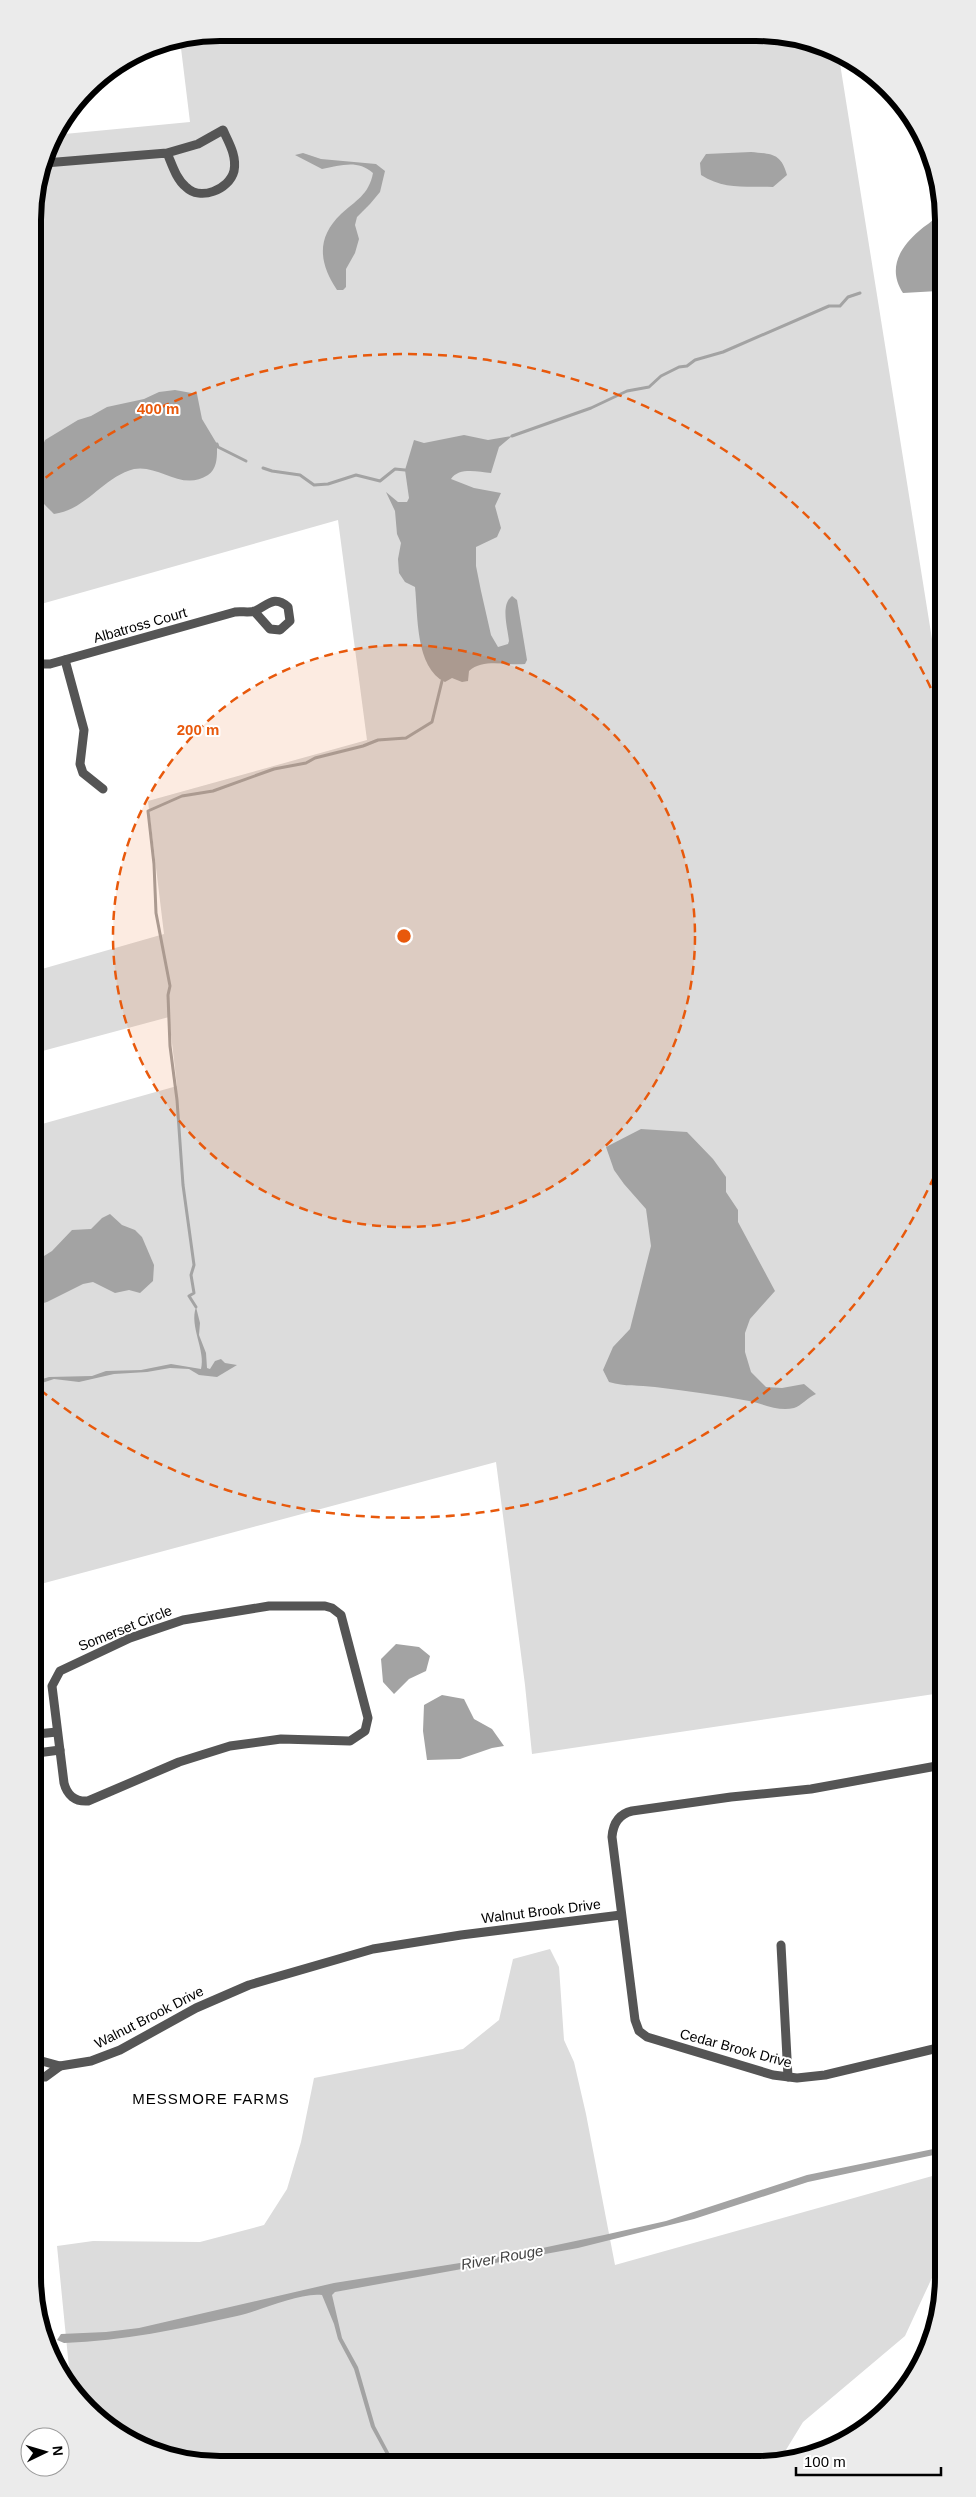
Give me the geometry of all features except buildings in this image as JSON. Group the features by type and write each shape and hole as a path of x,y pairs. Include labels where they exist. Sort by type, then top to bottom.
{"street":[{"path":"51,162 167,153 198,144 222,130 234,155 234,172 224,186 213,192 202,193 187,189 179,179 167,153"},
{"name":"Albatross Court","path":"41,664 65,660 235,612 254,611"},
{"path":"65,660 83,722 80,764 83,773 103,789"},
{"name":"Somerset Circle","path":"269,1606 325,1606 337,1611 341,1616 368,1718 365,1731 350,1741 281,1739 230,1746 195,1756 88,1801 76,1800 66,1790 60,1750 52,1686 57,1674 64,1668 130,1638 183,1620 269,1606"},
{"path":"41,1734 57,1732"},
{"path":"41,1752 60,1750"},
{"name":"Walnut Brook Drive","path":"41,2061 60,2066 91,2061 227,1994 270,1978 343,1956 424,1940 621,1915 612,1837 615,1823 626,1812 731,1796 812,1789 935,1766"},
{"name":"Cedar Brook Drive","path":"621,1915 634,2020 639,2031 654,2039 773,2075 788,2077 814,2077 935,2049"},
{"path":"781,1946 788,2077"},
{"name":"Walnut Brook Drive","path":"41,2078 45,2077 60,2066"}],"shaded area":[{"path":"756,41 802,47 840,62 935,658 935,1694 532,1754 496,1462 41,1584 41,1124 177,1086 169,1017 41,1051 41,969 164,934 148,801 367,740 338,520 41,604 41,220 47,174 63,134 190,122 181,46 197,43"},
{"path":"550,1949 559,1967 564,2040 574,2062 586,2114 615,2265 935,2175 935,2271 905,2336 803,2422 784,2453 779,2454 756,2456 220,2456 174,2450 152,2442 121,2426 102,2411 78,2386 70,2374 57,2246 93,2241 200,2242 264,2225 287,2189 301,2142 314,2078 463,2049 499,2020 513,1959"}],"water":[{"path":"751,152 775,156 782,162 787,175 773,187 745,187 718,183 701,175 700,163 706,154"},
{"path":"303,153 321,159 376,164 385,171 380,192 357,217 355,225 359,239 355,253 346,269 346,287 343,290 337,290 327,270 323,251 324,241 333,223 365,192 373,173 361,166 355,165 342,165 322,169 295,155"},
{"path":"935,218 935,291 903,293 896,275 896,267 901,251 912,237"},
{"path":"175,390 197,394 202,419 217,444 217,457 214,469 208,475 189,481 152,470 134,469 113,479 76,506 54,514 44,504 41,480 41,451 45,440 78,420 91,416 107,407 144,399 159,392"},
{"path":"464,435 488,440 512,436 499,447 491,473 464,472 454,475 451,479 474,488 501,493 495,506 501,528 497,537 476,547 476,566 491,635 498,647 508,644 509,641 506,617 508,600 512,596 517,600 527,660 525,664 496,663 481,665 469,671 468,681 462,682 452,678 445,682 435,675 423,653 418,625 415,587 405,582 399,573 398,559 401,543 397,534 395,511 386,492 398,502 407,502 409,498 405,470 414,440 424,443"},
{"path":"641,1129 687,1132 713,1159 726,1177 726,1192 738,1210 738,1222 775,1291 750,1319 745,1333 745,1352 751,1372 766,1387 782,1388 804,1384 816,1394 797,1407 788,1409 777,1408 714,1395 655,1387 621,1385 609,1382 603,1370 613,1347 630,1329 651,1246 646,1209 614,1170 606,1147"},
{"path":"110,1214 122,1225 135,1230 142,1237 154,1265 153,1281 140,1293 129,1290 115,1293 93,1282 83,1284 41,1304 41,1258 52,1251 72,1230 91,1229 102,1218"},
{"path":"196,1307 200,1323 199,1335 206,1353 207,1368 210,1369 215,1361 221,1359 225,1363 237,1365 217,1377 199,1375 189,1369 170,1368 147,1372 114,1374 79,1382 54,1379 41,1383 41,1379 49,1377 92,1376 106,1371 141,1370 171,1364 201,1369 201,1354 194,1314"},
{"path":"396,1644 419,1647 430,1656 426,1671 409,1679 394,1694 383,1682 381,1659"},
{"path":"442,1695 464,1699 474,1719 492,1729 504,1746 460,1759 427,1760 423,1731 424,1705"},
{"name":"River Rouge","path":"935,2149 935,2155 808,2182 694,2219 578,2248 335,2292 332,2295 342,2338 358,2367 375,2426 391,2456 387,2456 371,2427 354,2369 338,2339 322,2295 303,2296 246,2314 151,2334 86,2342 64,2343 57,2340 61,2334 139,2328 334,2283 504,2256 604,2235 666,2221 807,2175"}],"waterway":[{"path":"512,436 591,408 627,391 649,387 661,376 679,367 687,366 695,360 723,352 829,306 840,306 848,297 860,293"},
{"path":"217,444 218,447 246,461"},
{"path":"263,468 300,475 314,485 328,484 356,475 380,481 395,469 405,470"},
{"path":"196,1307 189,1296 194,1293 191,1275 194,1265 183,1185 177,1100 170,1046 168,995 170,986 156,913 154,864 148,811 182,796 213,791 274,769 306,763 315,758 363,746 378,740 406,738 432,722 442,681"}],"district":[{"name":"MESSMORE FARMS","path":"211,2098"}]}
